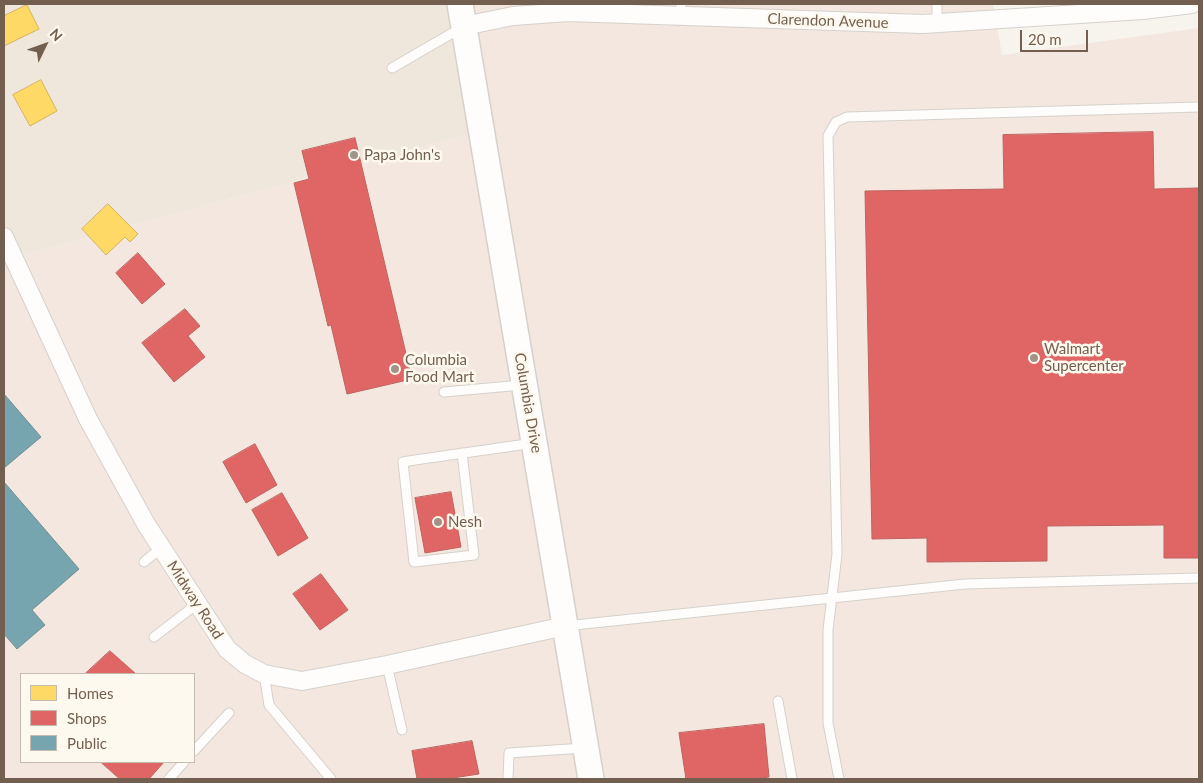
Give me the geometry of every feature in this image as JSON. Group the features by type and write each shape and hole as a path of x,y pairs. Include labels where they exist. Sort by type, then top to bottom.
{"main road":[{"name":"Columbia Drive","path":"462,15 591,779"}],"street":[{"name":"Clarendon Avenue","path":"462,15 512,16 621,9 681,10 913,24 1143,10 1192,4"},
{"name":"Midway Road","path":"4,237 88,419 146,524 227,648 245,664 264,674 302,681 386,665 565,626"}],"lane":[{"path":"937,4 937,23"},
{"path":"392,68 462,15"},
{"path":"839,779 828,723 828,630 837,554 828,136 836,122 847,117 1199,107"},
{"path":"444,392 525,385"},
{"path":"462,453 474,555 414,562 402,462 462,453 534,443"},
{"path":"144,562 161,548"},
{"path":"565,626 965,584 1199,578"},
{"path":"154,637 197,604"},
{"path":"386,665 402,730"},
{"path":"264,674 269,705 331,779"},
{"path":"778,701 792,779"},
{"path":"195,751 229,713"},
{"path":"508,779 509,753 586,748"},
{"path":"169,779 183,763"}],"shaded area":[{"path":"4,4 461,4 488,129 4,260"},
{"path":"461,4 993,4 1002,55 1199,28 1199,779 4,779 4,260 488,129"}],"building: Homes":[{"path":"27,5 39,29 4,46 4,16"},
{"path":"41,80 57,111 30,126 13,95"},
{"path":"108,204 138,234 130,242 125,237 106,255 82,229"}],"building: Shops":[{"name":"Walmart Supercenter","path":"1153,132 1154,189 1199,188 1199,558 1164,558 1164,525 1047,526 1047,561 927,562 927,538 872,539 865,191 1004,189 1003,135"},
{"path":"355,138 412,379 347,394 331,325 328,326 294,183 309,179 302,151"},
{"path":"138,253 165,284 142,304 116,273"},
{"path":"185,309 200,326 188,336 205,357 174,382 142,343"},
{"path":"255,444 277,485 246,503 223,462"},
{"name":"Nesh","path":"451,492 461,547 425,553 415,498"},
{"path":"282,493 308,538 278,556 252,510"},
{"path":"321,574 348,610 320,630 293,594"},
{"path":"110,651 135,673 86,673"},
{"path":"764,724 769,777 752,779 686,779 679,733"},
{"path":"472,741 479,774 446,779 417,779 412,751"},
{"path":"102,763 163,763 149,779 120,779"}],"building: Public":[{"path":"4,394 41,437 4,468"},
{"path":"4,482 79,569 32,610 45,625 17,649 4,634"}],"place":[{"name":"Papa John's","path":"354,155"},
{"name":"Walmart Supercenter","path":"1034,358"},
{"name":"Columbia Food Mart","path":"395,369"},
{"name":"Nesh","path":"438,522"}]}
